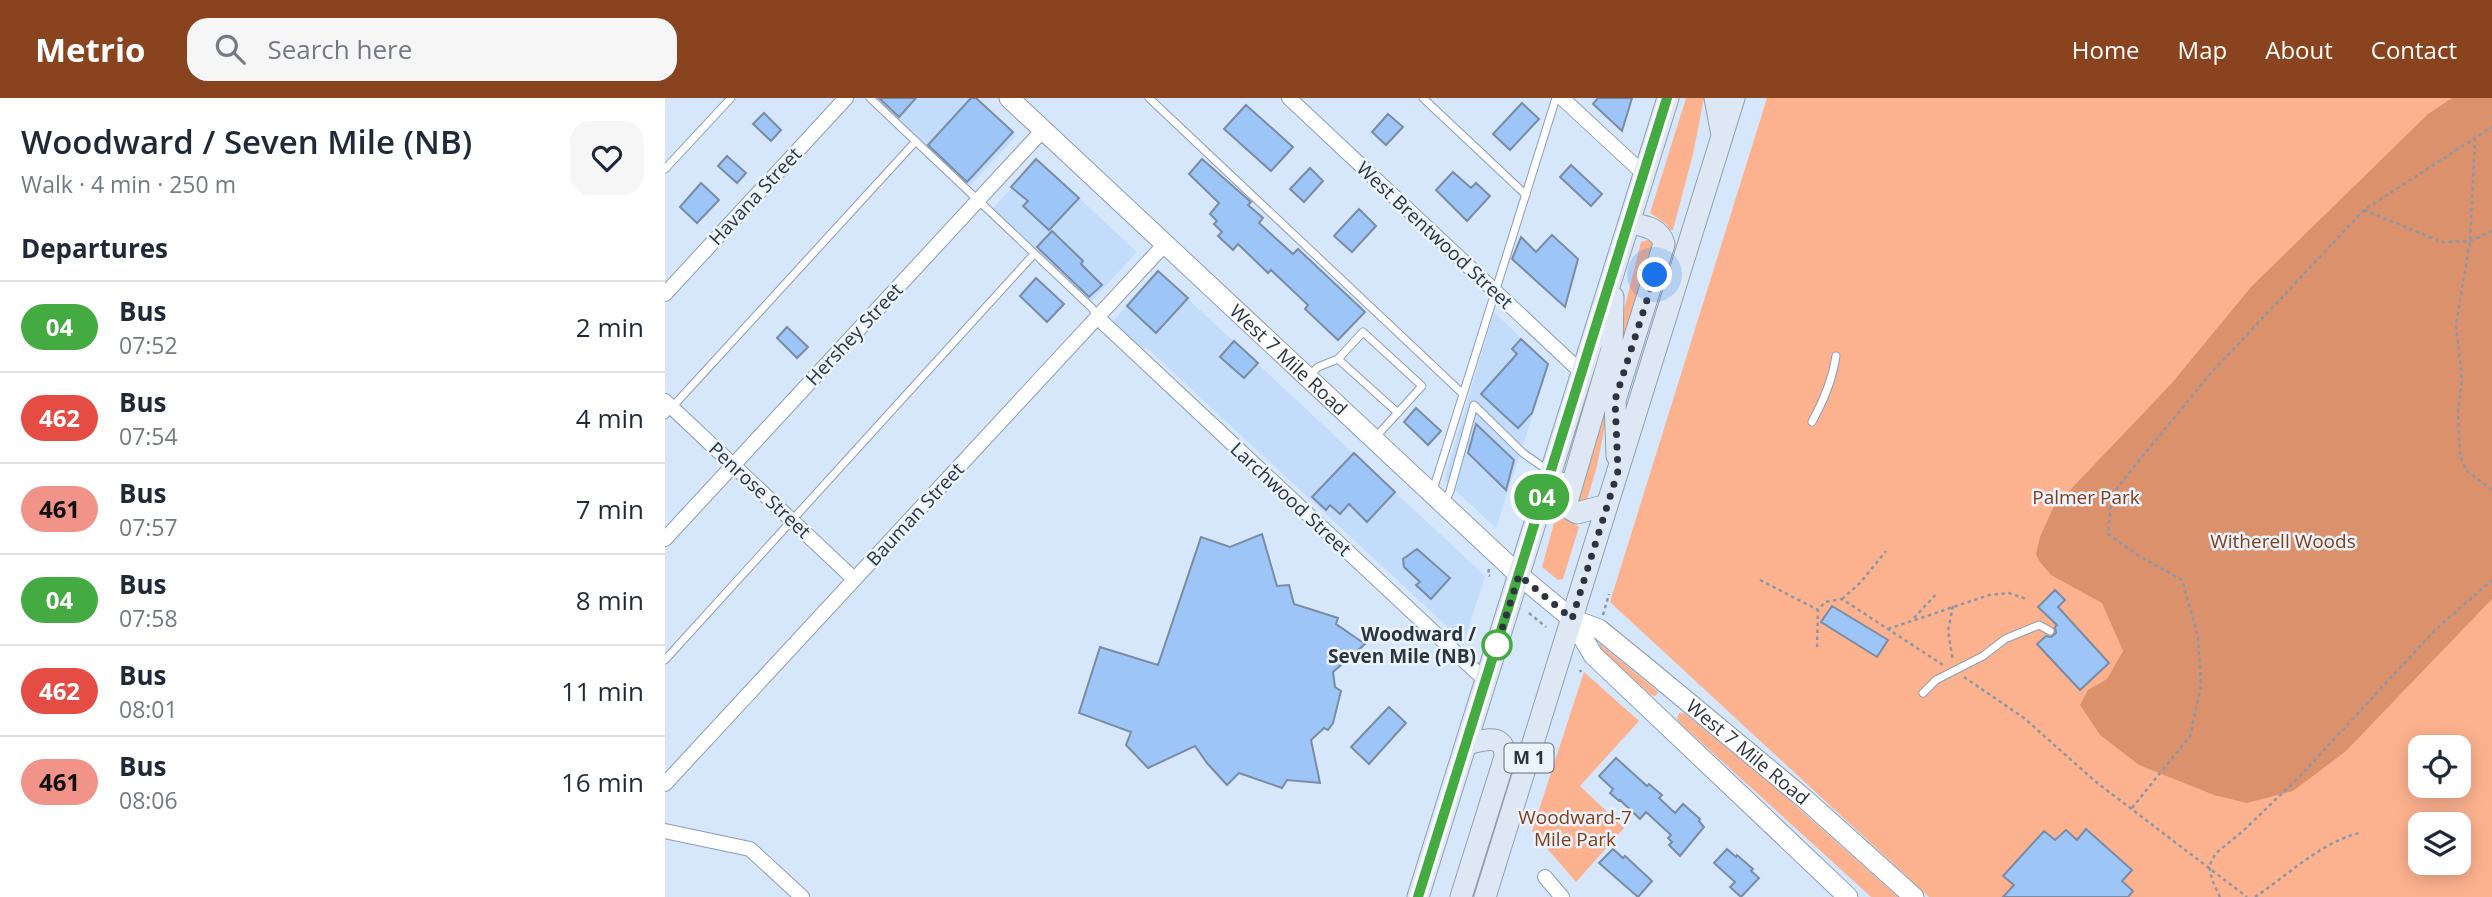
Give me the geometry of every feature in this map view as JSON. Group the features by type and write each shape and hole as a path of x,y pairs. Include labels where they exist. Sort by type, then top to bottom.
{"main road":[{"name":"West 7 Mile Road","path":"1009,98 1519,575 1572,619 1599,629 1806,800 1914,897"},
{"path":"1418,897 1668,98"},
{"path":"1715,98 1723,137"},
{"name":"M 1","path":"1485,897 1734,98"},
{"path":"1618,471 1615,400 1664,244 1661,234 1656,231 1629,223"},
{"path":"1607,506 1577,513 1570,509 1567,502 1612,349 1613,274"},
{"name":"West 7 Mile Road","path":"1572,619 1593,655 1848,897"},
{"path":"1659,718 1675,691"},
{"path":"1461,897 1505,757 1505,748 1500,741 1492,739 1467,744"},
{"path":"1433,849 1435,897"}],"street":[{"name":"Havana Street","path":"665,294 846,98"},
{"name":"West Brentwood Street","path":"1289,98 1581,372"},
{"path":"1562,98 1644,174"},
{"name":"Hershey Street","path":"665,538 1043,130"},
{"name":"Bauman Street","path":"665,784 1165,244"},
{"name":"Larchwood Street","path":"1097,317 1486,681"},
{"name":"Penrose Street","path":"667,408 733,465 854,579"},
{"path":"665,831 750,849 802,897"},
{"path":"1545,877 1562,897"}],"lane":[{"path":"665,169 730,98"},
{"path":"870,98 1091,308 1097,317"},
{"path":"1149,98 1464,394"},
{"path":"1423,98 1526,195"},
{"path":"1437,499 1493,289 1556,98"},
{"path":"667,408 916,141"},
{"path":"665,660 1034,254"},
{"path":"1308,378 1318,367 1338,359 1363,332 1422,386 1374,439"},
{"path":"1812,422 1827,394 1836,356"},
{"path":"1338,359 1398,413"},
{"path":"1437,499 1450,491 1474,404 1523,453 1550,472 1572,480"},
{"path":"1923,693 1936,680 1983,656 2005,639 2039,625 2050,631"}],"path":[{"path":"2132,808 2190,736 2200,686 2199,636 2182,580 2139,556 2108,534 2112,495 2211,373 2364,210 2492,127"},
{"path":"2475,138 2470,241 2456,325 2462,379 2458,412 2460,456 2467,471 2492,490"},
{"path":"2364,210 2442,242 2470,241 2492,231"},
{"path":"1817,647 1818,610 1825,603 1842,599 1860,583 1886,551"},
{"path":"1489,569 1490,576"},
{"path":"1760,580 1818,610"},
{"path":"2220,897 2209,866 2216,853 2299,777 2434,631 2492,580"},
{"path":"1912,621 1937,593"},
{"path":"1888,629 1989,595 2009,593 2026,599"},
{"path":"1601,618 1609,594"},
{"path":"1842,599 1955,670 2024,718 2096,782 2247,897"},
{"path":"1953,606 1948,631 1955,670"},
{"path":"1529,613 1546,627"},
{"path":"2255,897 2311,856 2346,836 2359,833"}],"shaded area":[{"path":"875,98 975,98 1016,136 970,186"},
{"path":"1038,160 1137,252 1091,302 992,209"},
{"path":"1159,272 1485,576 1464,642 1146,347 1141,351 1111,323"},
{"path":"1494,312 1549,365 1496,528 1444,480"}],"green space":[{"path":"1686,98 1704,98 1693,154 1673,230 1670,230 1650,213"},
{"name":"Palmer Park","path":"1767,98 2492,98 2492,897 1929,897 1610,602"},
{"name":"Witherell Woods","path":"2452,98 2492,98 2492,599 2345,752 2293,791 2247,803 2214,795 2139,765 2100,735 2080,705 2088,690 2107,679 2123,651 2102,603 2051,575 2036,554 2040,537 2053,508 2172,383 2251,287 2428,114"},
{"path":"1641,242 1654,242 1607,415 1597,466 1586,503 1576,503 1621,332"},
{"path":"1558,515 1579,527 1563,579 1558,580 1542,567"},
{"path":"1600,644 1658,693 1651,695 1598,647"},
{"name":"Woodward-7 Mile Park","path":"1584,672 1639,721 1580,786 1624,828 1576,882 1532,831"},
{"path":"1679,713 1684,713 1777,789 1898,897 1871,897 1680,723 1677,719"}],"building":[{"path":"879,98 916,98 899,117"},
{"path":"971,98 976,98 1013,132 967,182 928,145"},
{"path":"1598,98 1632,98 1622,131 1593,104"},
{"path":"1522,103 1539,119 1510,150 1493,134"},
{"path":"1246,105 1293,147 1271,171 1224,129"},
{"path":"764,113 781,130 771,141 753,124"},
{"path":"1388,114 1403,127 1386,145 1372,132"},
{"path":"727,156 746,173 737,183 718,166"},
{"path":"1036,159 1079,198 1049,230 1023,206 1028,201 1011,187"},
{"path":"1202,159 1251,202 1248,205 1263,218 1259,223 1293,254 1298,249 1365,312 1338,340 1305,309 1308,305 1271,270 1268,273 1238,244 1233,250 1218,236 1222,232 1214,224 1217,221 1210,214 1219,203 1189,174"},
{"path":"1571,165 1602,194 1591,206 1560,177"},
{"path":"1310,168 1323,181 1304,202 1290,189"},
{"path":"1453,172 1471,188 1476,183 1490,196 1467,221 1436,190"},
{"path":"701,183 719,200 697,223 680,207"},
{"path":"1359,209 1376,226 1352,252 1334,236"},
{"path":"1052,231 1083,261 1081,264 1102,285 1089,297 1037,247"},
{"path":"1552,235 1578,259 1565,307 1512,259 1521,237 1536,252"},
{"path":"1158,271 1188,298 1156,333 1127,306"},
{"path":"1036,278 1064,304 1047,322 1020,296"},
{"path":"787,327 808,347 797,358 777,338"},
{"path":"1521,339 1548,364 1532,413 1518,428 1481,394 1517,354 1512,349"},
{"path":"1234,341 1258,363 1244,378 1220,357"},
{"path":"1416,408 1441,431 1428,445 1404,422"},
{"path":"1476,424 1514,460 1506,490 1468,453"},
{"path":"1354,453 1395,492 1367,522 1349,504 1340,514 1330,505 1326,510 1312,497"},
{"path":"1262,534 1277,586 1289,585 1294,604 1338,618 1336,624 1365,644 1333,672 1335,687 1341,691 1333,723 1328,730 1324,728 1311,740 1320,783 1287,780 1282,788 1239,773 1227,785 1195,746 1148,768 1126,745 1131,732 1079,713 1100,647 1158,665 1201,537 1230,547"},
{"path":"1417,549 1450,578 1431,599 1416,585 1420,582 1404,567 1403,559"},
{"path":"2055,590 2065,600 2058,607 2109,663 2080,690 2037,644 2046,636 2051,637 2056,633 2057,625 2038,607"},
{"path":"1832,606 1888,640 1877,657 1821,622"},
{"path":"1389,707 1406,723 1369,764 1351,747"},
{"path":"1616,758 1647,786 1649,784 1662,795 1659,798 1675,813 1683,804 1700,819 1704,827 1680,856 1669,845 1672,842 1668,838 1671,835 1646,812 1640,819 1610,793 1613,789 1599,776"},
{"path":"2086,829 2132,870 2122,881 2133,891 2128,897 2003,897 2014,885 2003,876 2044,831 2055,840 2066,830 2077,840"},
{"path":"1613,849 1623,858 1625,856 1652,881 1638,897 1599,863"},
{"path":"1727,849 1753,869 1751,871 1759,878 1741,897 1730,887 1735,882 1714,863"}],"bus line":[{"name":"04","path":"1418,897 1667,98"}],"place":[{"name":"Woodward / Seven Mile (NB)","path":"1497,645"}],"route":[{"path":"1497,645 1496,648 1519,575 1572,619 1618,471 1615,400 1655,275"}]}
